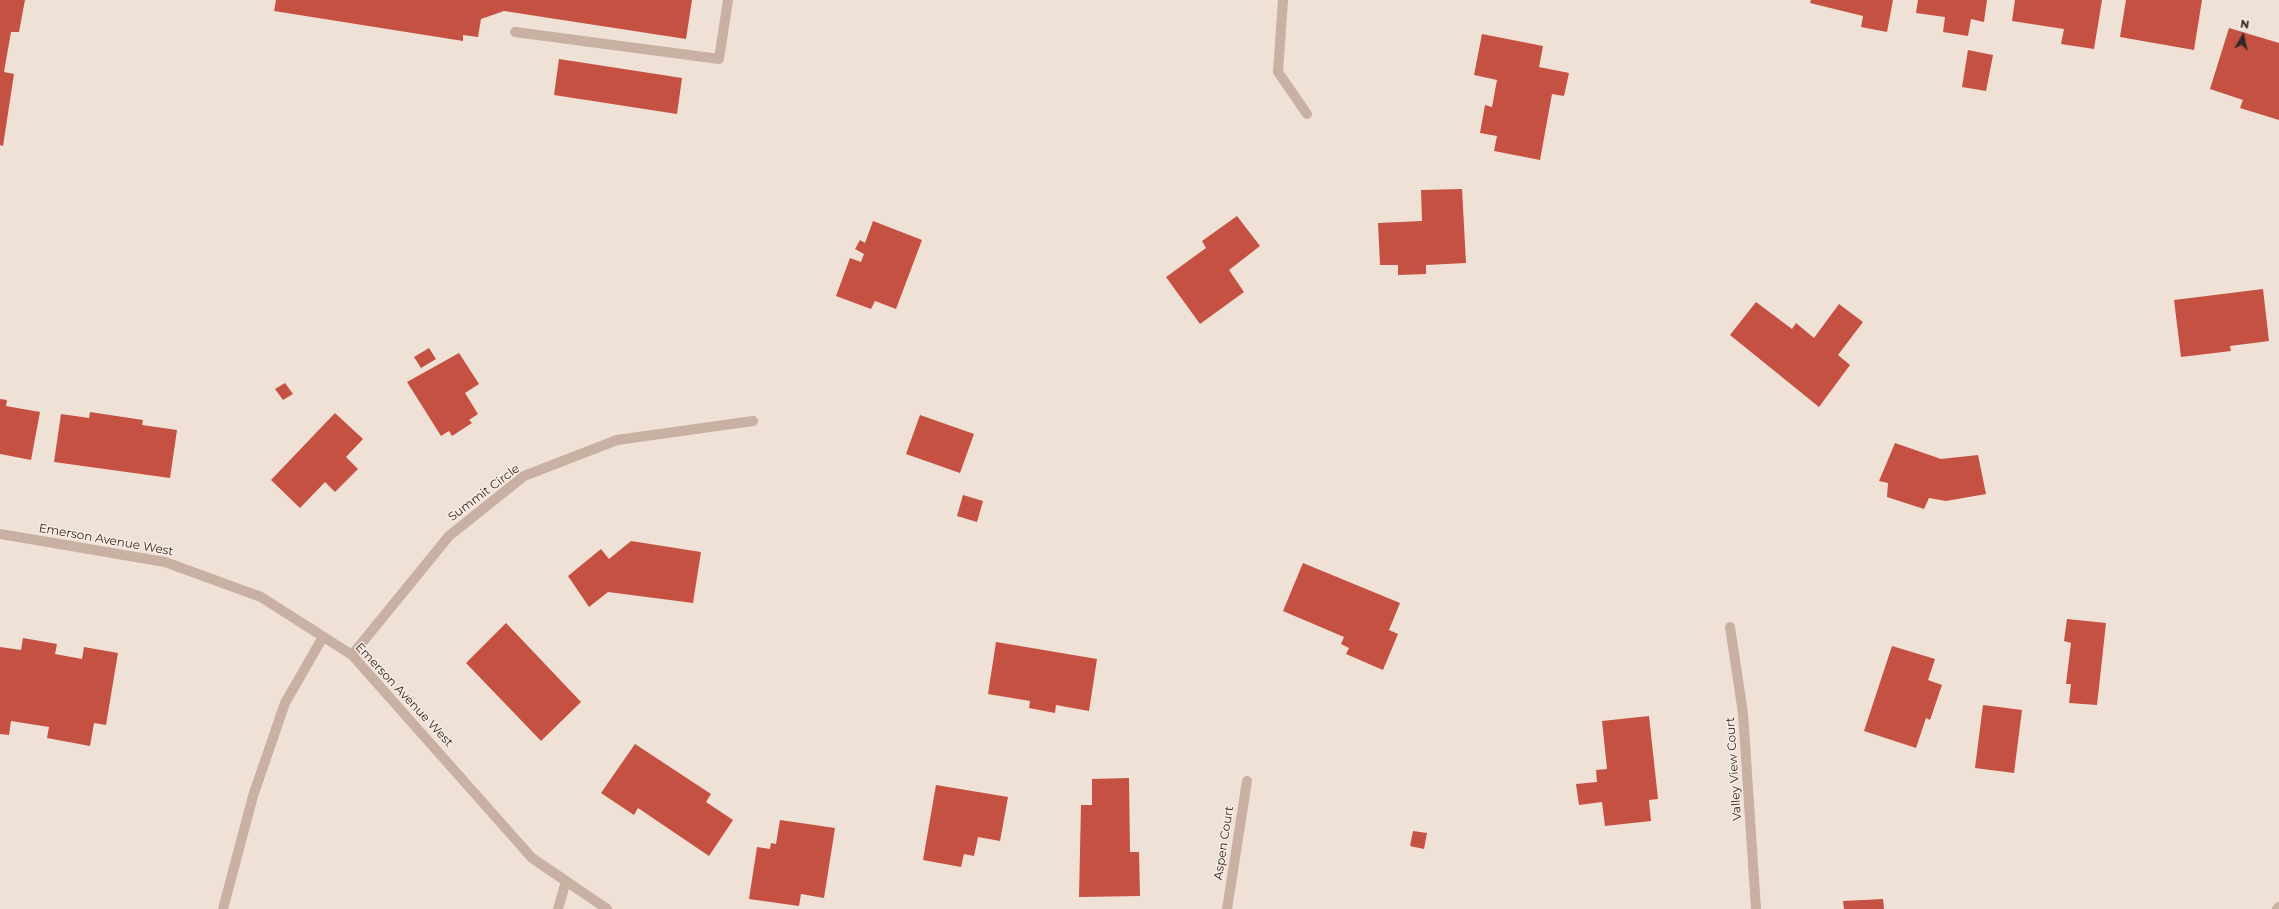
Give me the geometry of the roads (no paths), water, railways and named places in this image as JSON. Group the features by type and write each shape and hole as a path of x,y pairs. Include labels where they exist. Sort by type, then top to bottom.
{"street":[{"path":"515,32 719,59 728,0"},
{"path":"1283,0 1278,72 1307,114"},
{"name":"Summit Circle","path":"352,655 449,536 524,476 617,440 753,421"},
{"name":"Emerson Avenue West","path":"0,534 164,562 261,598 352,655 532,858 607,909"},
{"name":"Valley View Court","path":"1730,627 1743,713 1756,909"},
{"path":"222,909 253,796 285,703 323,637"},
{"name":"Aspen Court","path":"1227,909 1247,781"},
{"path":"558,909 566,881"}]}
